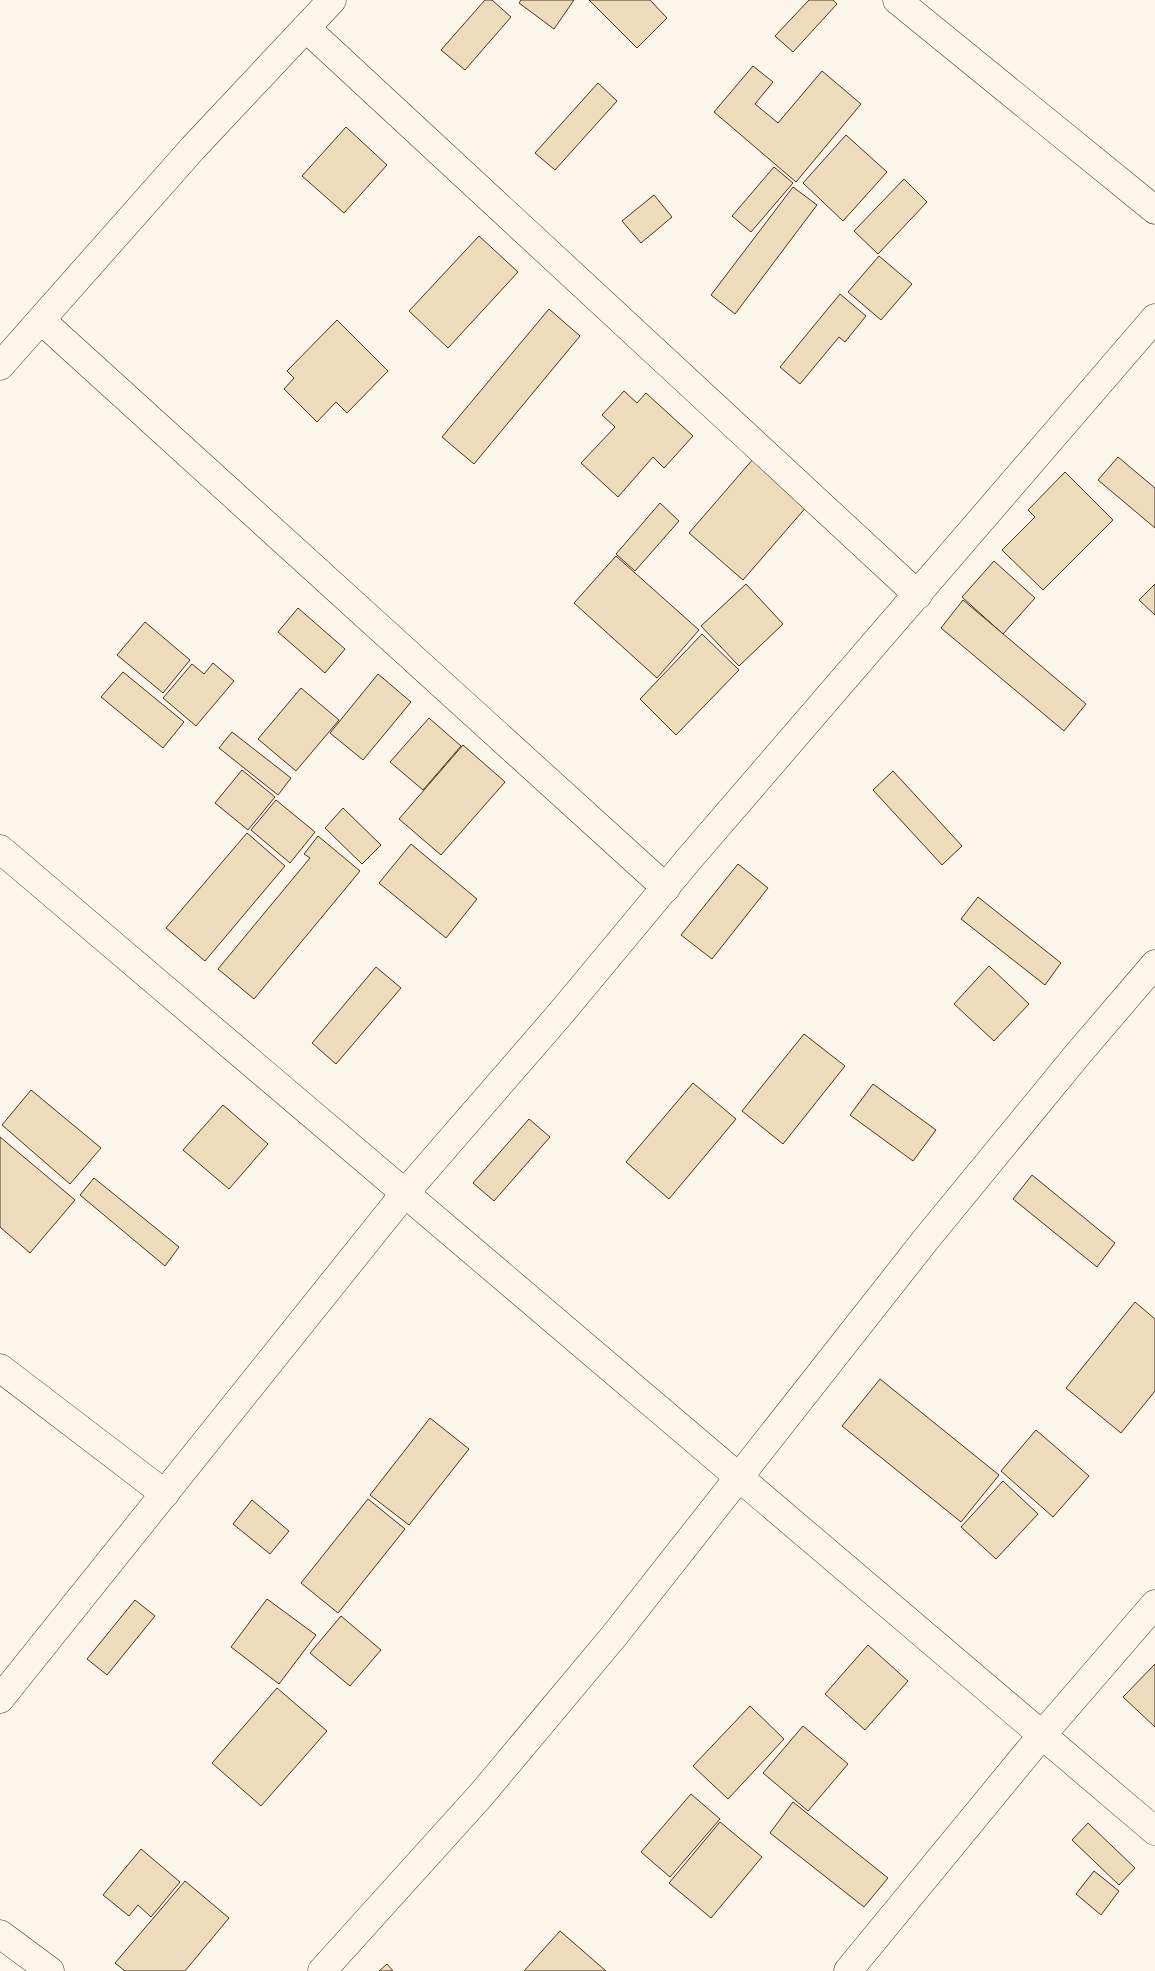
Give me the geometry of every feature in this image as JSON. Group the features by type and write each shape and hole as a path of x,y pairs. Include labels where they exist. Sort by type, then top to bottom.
{"street":[{"path":"0,366 193,148 332,0"},
{"path":"897,0 1155,210"},
{"path":"306,28 918,595"},
{"path":"0,1699 405,1193 1155,318"},
{"path":"41,320 666,888"},
{"path":"0,849 1155,1831"},
{"path":"322,1971 481,1795 614,1636 927,1238 1078,1054 1155,964"},
{"path":"0,1368 165,1494"},
{"path":"848,1971 1042,1735 1155,1604"},
{"path":"0,1934 50,1971"}],"building":[{"path":"485,0 492,0 511,17 465,70 441,50"},
{"path":"521,0 574,0 554,29 519,3"},
{"path":"589,0 650,0 667,18 637,48"},
{"path":"809,0 833,0 837,4 793,52 775,36"},
{"path":"753,66 773,82 755,104 778,123 822,71 861,104 796,182 714,112"},
{"path":"598,83 617,101 555,170 535,153"},
{"path":"346,127 387,165 344,213 302,176"},
{"path":"846,135 887,172 843,221 803,183"},
{"path":"774,167 793,183 751,232 732,216"},
{"path":"904,179 927,202 878,254 854,231"},
{"path":"793,187 817,205 735,314 711,295"},
{"path":"654,195 672,217 641,243 622,221"},
{"path":"479,236 518,272 448,348 409,311"},
{"path":"879,256 912,284 881,320 848,292"},
{"path":"840,294 866,316 845,342 839,337 800,384 780,367"},
{"path":"549,309 580,336 474,464 442,437"},
{"path":"337,320 388,371 347,413 336,402 317,422 284,389 294,378 287,371"},
{"path":"624,391 637,403 646,393 693,436 664,468 653,457 618,497 581,463 615,427 602,415"},
{"path":"1118,457 1155,488 1155,528 1098,480"},
{"path":"754,458 808,505 743,580 689,533"},
{"path":"1065,472 1113,520 1043,590 1002,550 1035,517 1028,510"},
{"path":"660,503 679,521 635,571 616,554"},
{"path":"616,556 699,630 657,678 574,603"},
{"path":"994,561 1035,598 1003,634 962,597"},
{"path":"746,584 783,624 739,666 701,626"},
{"path":"1155,584 1155,615 1139,600"},
{"path":"963,600 1086,704 1064,731 941,628"},
{"path":"298,608 345,649 325,673 278,632"},
{"path":"145,622 190,660 163,693 117,655"},
{"path":"702,634 739,670 676,735 640,699"},
{"path":"213,663 234,681 196,726 163,698 192,664 204,674"},
{"path":"123,672 184,722 163,748 101,697"},
{"path":"378,674 411,702 363,760 330,733"},
{"path":"301,688 339,720 296,771 258,739"},
{"path":"429,718 461,746 423,790 390,762"},
{"path":"232,732 291,778 278,795 219,748"},
{"path":"463,745 505,782 441,855 399,819"},
{"path":"242,770 275,797 248,830 215,803"},
{"path":"893,771 962,846 942,865 873,790"},
{"path":"276,800 315,832 290,863 251,830"},
{"path":"343,808 381,845 362,864 325,828"},
{"path":"247,833 285,866 205,961 166,928"},
{"path":"318,836 360,871 254,999 218,969 310,858 304,854"},
{"path":"411,844 477,899 446,938 379,883"},
{"path":"738,864 768,888 712,959 681,935"},
{"path":"978,897 1061,963 1045,985 961,919"},
{"path":"989,966 1029,1004 994,1041 954,1004"},
{"path":"376,967 401,988 336,1064 312,1043"},
{"path":"804,1034 845,1066 783,1144 742,1111"},
{"path":"693,1083 736,1119 669,1199 626,1162"},
{"path":"873,1084 936,1130 913,1161 850,1115"},
{"path":"31,1090 101,1148 70,1184 2,1125"},
{"path":"223,1105 268,1144 229,1189 183,1150"},
{"path":"529,1119 550,1137 494,1201 473,1183"},
{"path":"0,1137 75,1200 30,1253 0,1227"},
{"path":"1032,1175 1115,1243 1097,1267 1013,1199"},
{"path":"94,1178 179,1247 165,1266 80,1195"},
{"path":"1135,1302 1155,1319 1155,1391 1121,1433 1066,1388"},
{"path":"880,1379 999,1475 961,1522 842,1426"},
{"path":"430,1418 469,1449 409,1525 370,1495"},
{"path":"1036,1430 1089,1476 1053,1517 1001,1471"},
{"path":"1003,1481 1038,1514 996,1559 961,1527"},
{"path":"368,1499 405,1529 338,1613 301,1583"},
{"path":"252,1500 289,1531 270,1554 233,1524"},
{"path":"267,1599 316,1635 279,1684 231,1647"},
{"path":"135,1600 155,1616 107,1675 87,1659"},
{"path":"341,1616 381,1650 350,1686 310,1653"},
{"path":"868,1645 908,1681 865,1730 825,1694"},
{"path":"1155,1664 1155,1727 1123,1697"},
{"path":"277,1688 327,1731 261,1806 212,1763"},
{"path":"750,1706 784,1739 728,1799 693,1766"},
{"path":"803,1726 848,1764 808,1811 763,1773"},
{"path":"691,1794 720,1819 670,1877 641,1852"},
{"path":"793,1802 888,1878 864,1907 770,1833"},
{"path":"720,1822 762,1857 711,1918 669,1883"},
{"path":"1088,1823 1135,1868 1119,1885 1072,1840"},
{"path":"141,1849 180,1882 151,1917 138,1905 129,1916 103,1895"},
{"path":"1094,1871 1119,1891 1101,1915 1076,1894"},
{"path":"185,1881 229,1918 185,1971 125,1971 115,1963"},
{"path":"560,1931 606,1971 524,1971"},
{"path":"387,1964 393,1971 379,1971"}]}
